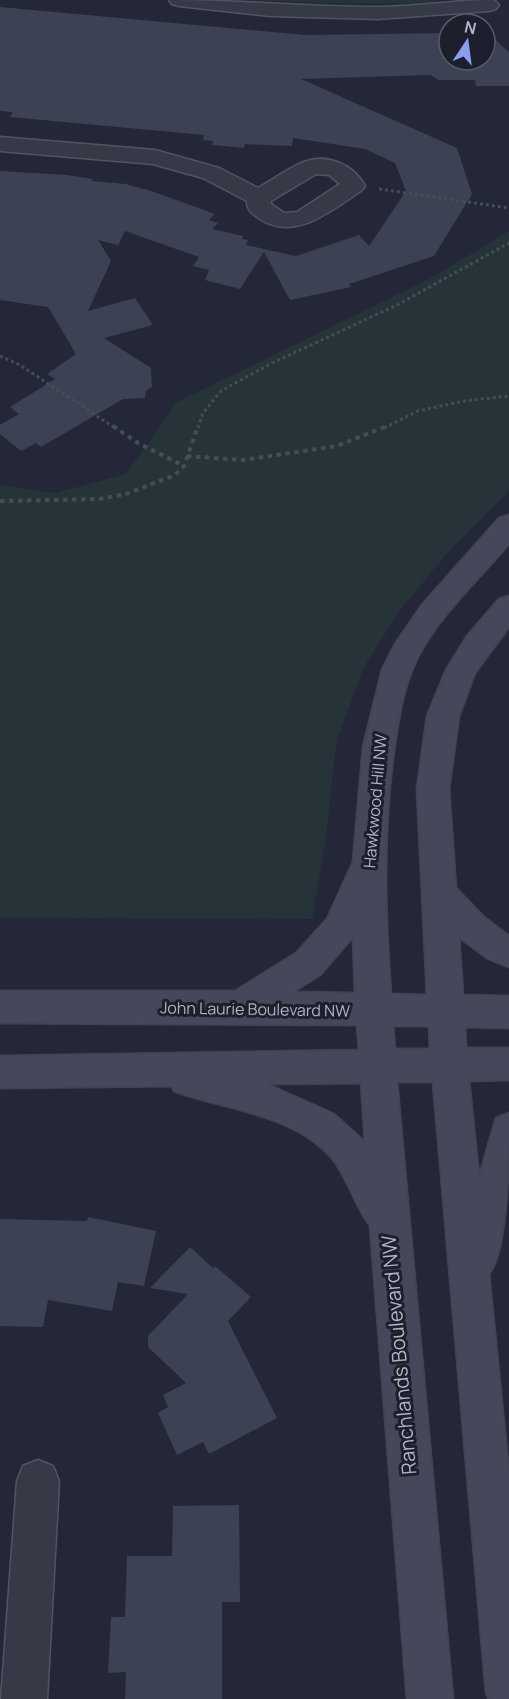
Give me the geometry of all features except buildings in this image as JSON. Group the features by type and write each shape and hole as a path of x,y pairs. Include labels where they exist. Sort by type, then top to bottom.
{"street":[{"path":"179,0 270,10 377,13 489,5"},
{"path":"0,144 155,157 212,173 259,198"},
{"path":"311,167 333,167 349,176 353,186 303,218 280,221 259,207 259,198 311,167"},
{"name":"Hawkwood Hill NW","path":"374,1010 368,862 375,774 383,723 397,668 424,624 509,525"},
{"path":"509,607 478,644 461,670 443,716 433,789 448,1064 509,1693"},
{"path":"240,1007 308,964 340,928 368,862"},
{"path":"440,894 466,923 489,942 509,952"},
{"name":"John Laurie Boulevard NW","path":"0,1007 240,1007 509,1012"},
{"name":"Ranchlands Boulevard NW","path":"374,1010 388,1228 430,1699"},
{"path":"0,1072 378,1064 509,1064"},
{"path":"145,1068 242,1093 301,1115 337,1137 356,1161 370,1186 388,1228"},
{"path":"471,1285 509,1130"},
{"path":"24,1699 38,1481"}],"path":[{"path":"353,186 509,208"},
{"path":"0,501 71,501 126,494 175,475 184,466 203,413 221,391 270,364 398,305 509,243"},
{"path":"0,356 20,365 138,443 184,466"},
{"path":"187,456 243,460 337,446 368,436 418,411 464,401 509,396"}],"shaded area":[{"path":"246,0 440,0 419,3 352,4"},
{"path":"509,231 509,491 444,557 401,609 365,665 337,739 326,836 312,919 0,918 0,485 55,493 126,474 177,402 429,279"}]}
